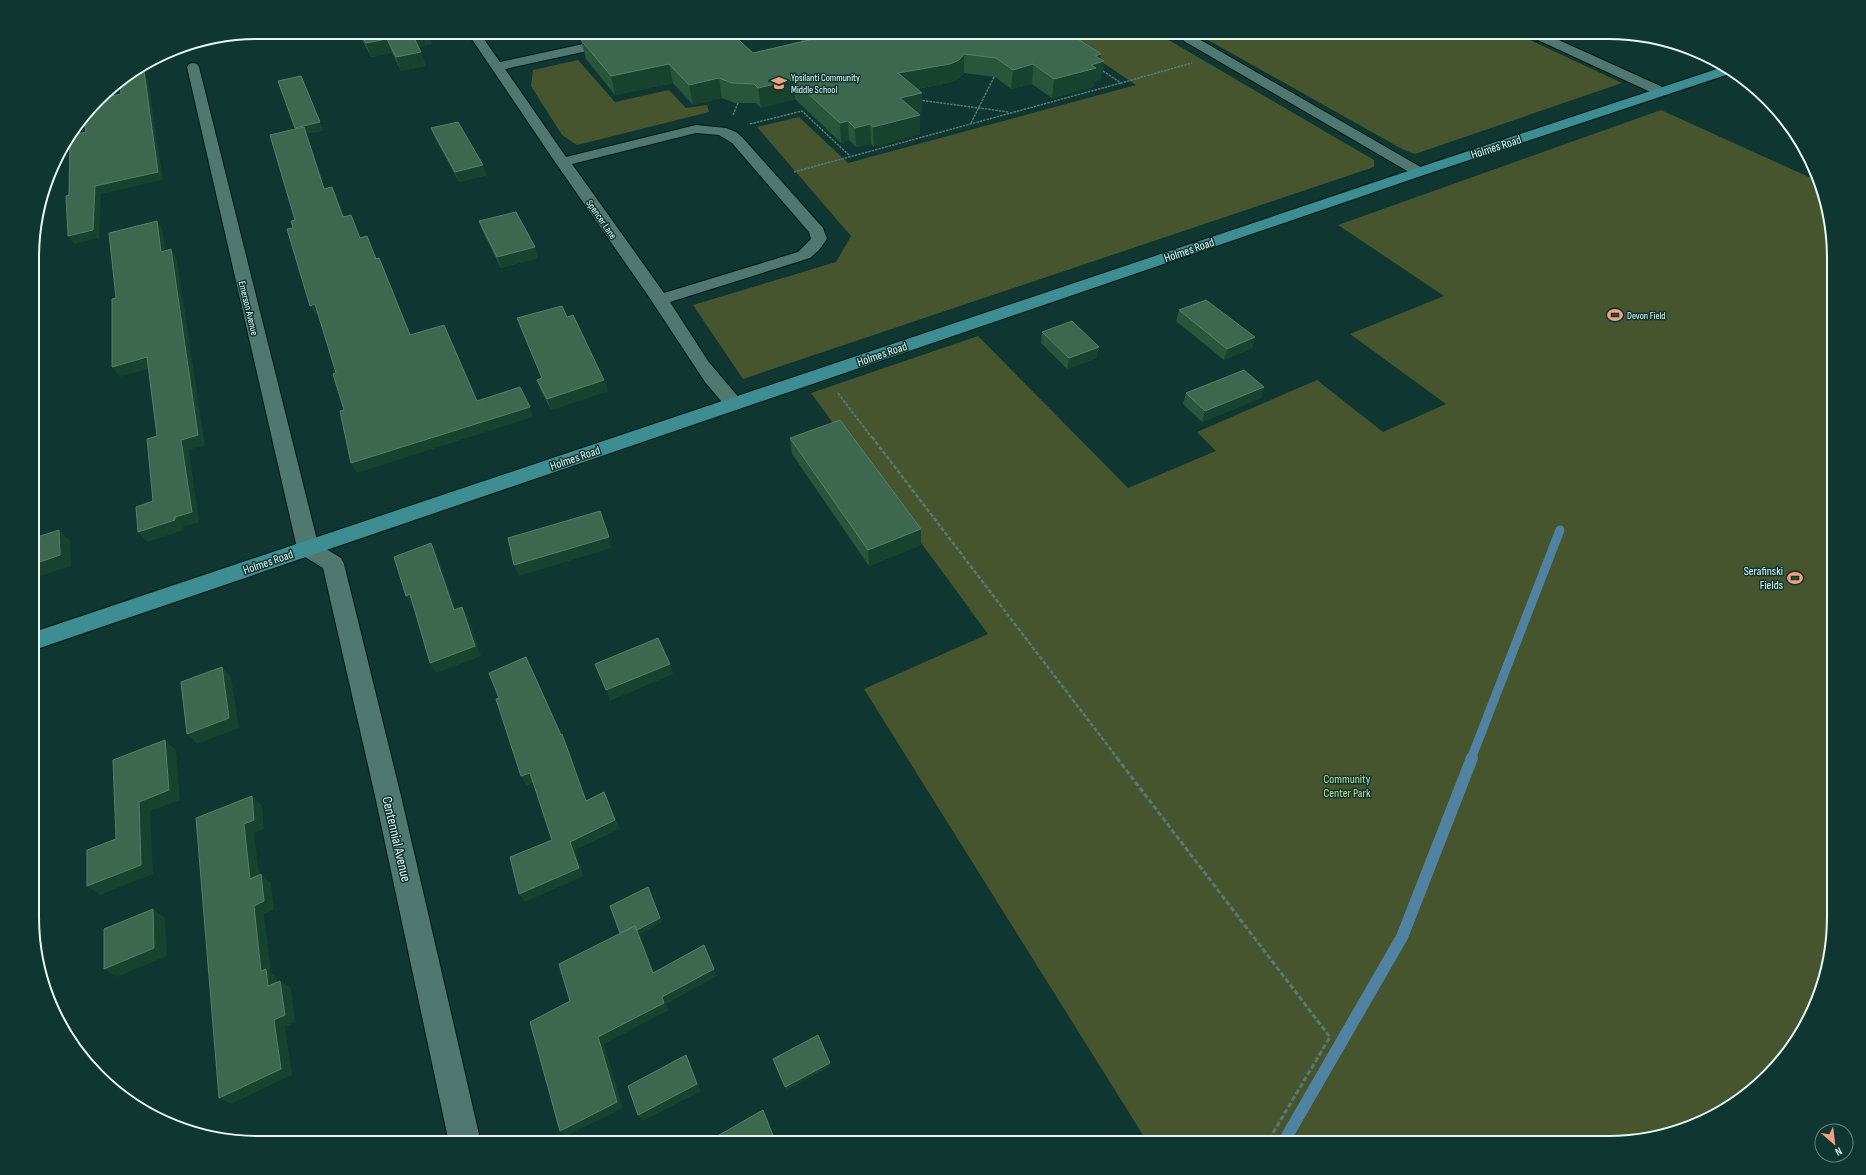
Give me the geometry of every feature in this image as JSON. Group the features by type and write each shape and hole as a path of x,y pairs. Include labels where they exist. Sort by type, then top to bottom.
{"main road":[{"name":"Holmes Road","path":"39,639 1419,172 1723,72"}],"street":[{"name":"Spencer Lane","path":"478,39 562,162 660,300 719,390 734,404"},
{"path":"1190,39 1419,172"},
{"path":"1546,39 1662,92"},
{"path":"497,67 620,40"},
{"name":"Emerson Avenue","path":"193,67 228,222 308,548"},
{"path":"562,162 696,129 722,131 731,135 817,231 819,239 814,247 804,256 660,300"},
{"name":"Centennial Avenue","path":"308,548 333,564 390,804 464,1136"}],"path":[{"path":"787,174 1195,62"},
{"path":"1097,67 1121,82"},
{"path":"971,123 994,77"},
{"path":"916,100 1011,112"},
{"path":"746,125 802,111 850,156"},
{"path":"838,393 1330,1037 1271,1136"}],"green space":[{"path":"1167,39 1374,160 1374,167 743,379 693,305 836,262 851,236 757,127 799,117 848,163 1136,85 1069,40"},
{"path":"1206,39 1528,39 1622,83 1415,154 1402,149"},
{"path":"578,60 615,102 669,90 686,108 707,105 709,112 577,145 562,135 531,86 533,70"},
{"name":"Community Center Park","path":"1661,110 1811,178 1820,202 1827,244 1827,931 1820,973 1810,1001 1798,1026 1782,1050 1763,1072 1741,1091 1717,1107 1692,1119 1664,1129 1622,1136 1144,1136 864,689 988,634 811,393 978,336 1128,488 1216,451 1197,432 1317,380 1383,432 1446,404 1350,334 1444,296 1338,225"}],"building":[{"path":"364,39 387,39 366,43"},
{"path":"387,39 414,39 421,52 396,57"},
{"path":"738,39 753,53 814,39 1078,39 1101,54 1095,56 1104,61 1091,65 1096,68 1054,79 1033,64 1013,70 996,58 964,54 959,60 950,64 898,73 922,93 900,98 920,115 873,127 870,124 855,128 848,121 840,123 793,80 758,88 754,84 732,83 719,78 689,85 669,64 611,76 581,40"},
{"path":"144,71 158,172 95,186 93,230 68,236 66,196 69,195 70,146 78,134 86,132 85,124 103,103 110,96 121,94 120,88"},
{"path":"301,76 320,122 295,128 278,81"},
{"path":"458,122 483,165 455,172 431,128"},
{"path":"304,127 324,189 332,187 343,217 351,215 360,238 367,236 376,259 379,258 410,335 444,325 477,401 520,387 530,407 351,463 340,411 344,410 333,374 336,373 315,304 310,306 287,229 293,228 291,221 295,220 270,135"},
{"path":"516,212 535,247 497,257 479,221"},
{"path":"157,221 161,252 171,249 198,435 181,440 192,512 175,517 175,520 138,532 136,507 153,501 147,439 157,436 147,357 112,367 112,299 116,298 109,233"},
{"path":"1206,300 1255,337 1227,349 1179,310"},
{"path":"562,306 567,317 573,315 604,380 547,399 537,380 542,378 517,318"},
{"path":"1072,321 1099,347 1069,358 1042,332"},
{"path":"1244,370 1264,387 1205,411 1186,393"},
{"path":"840,420 921,529 868,550 790,438"},
{"path":"600,511 609,537 514,565 508,538"},
{"path":"59,530 60,555 39,562 39,536"},
{"path":"431,543 454,610 462,607 475,646 430,663 410,594 406,596 394,557"},
{"path":"658,638 670,664 606,690 595,664"},
{"path":"526,657 561,735 562,734 586,801 604,792 615,820 570,842 579,868 519,894 510,857 552,840 530,773 521,776 496,699 499,698 489,673"},
{"path":"222,667 229,718 187,734 181,682"},
{"path":"165,740 169,790 139,802 141,865 87,886 87,850 116,839 113,760"},
{"path":"252,796 254,820 244,824 250,879 261,874 264,901 254,906 261,971 266,969 268,986 280,981 285,1015 274,1020 281,1069 219,1098 196,818"},
{"path":"648,887 660,918 637,930 635,926 620,933 610,906"},
{"path":"153,909 154,948 104,969 104,929"},
{"path":"635,926 653,973 704,945 714,969 662,997 664,1003 598,1037 617,1102 560,1131 530,1022 570,1001 559,964"},
{"path":"818,1035 830,1063 785,1087 773,1059"},
{"path":"686,1055 697,1084 638,1115 628,1086"},
{"path":"763,1110 773,1136 717,1136"}],"waterway":[{"path":"1471,759 1560,530"},
{"path":"1287,1136 1402,937 1472,758"}],"place":[{"name":"Ypsilanti Community Middle School","path":"779,83"},
{"name":"Devon Field","path":"1615,315"},
{"name":"Serafinski Fields","path":"1795,578"}]}
